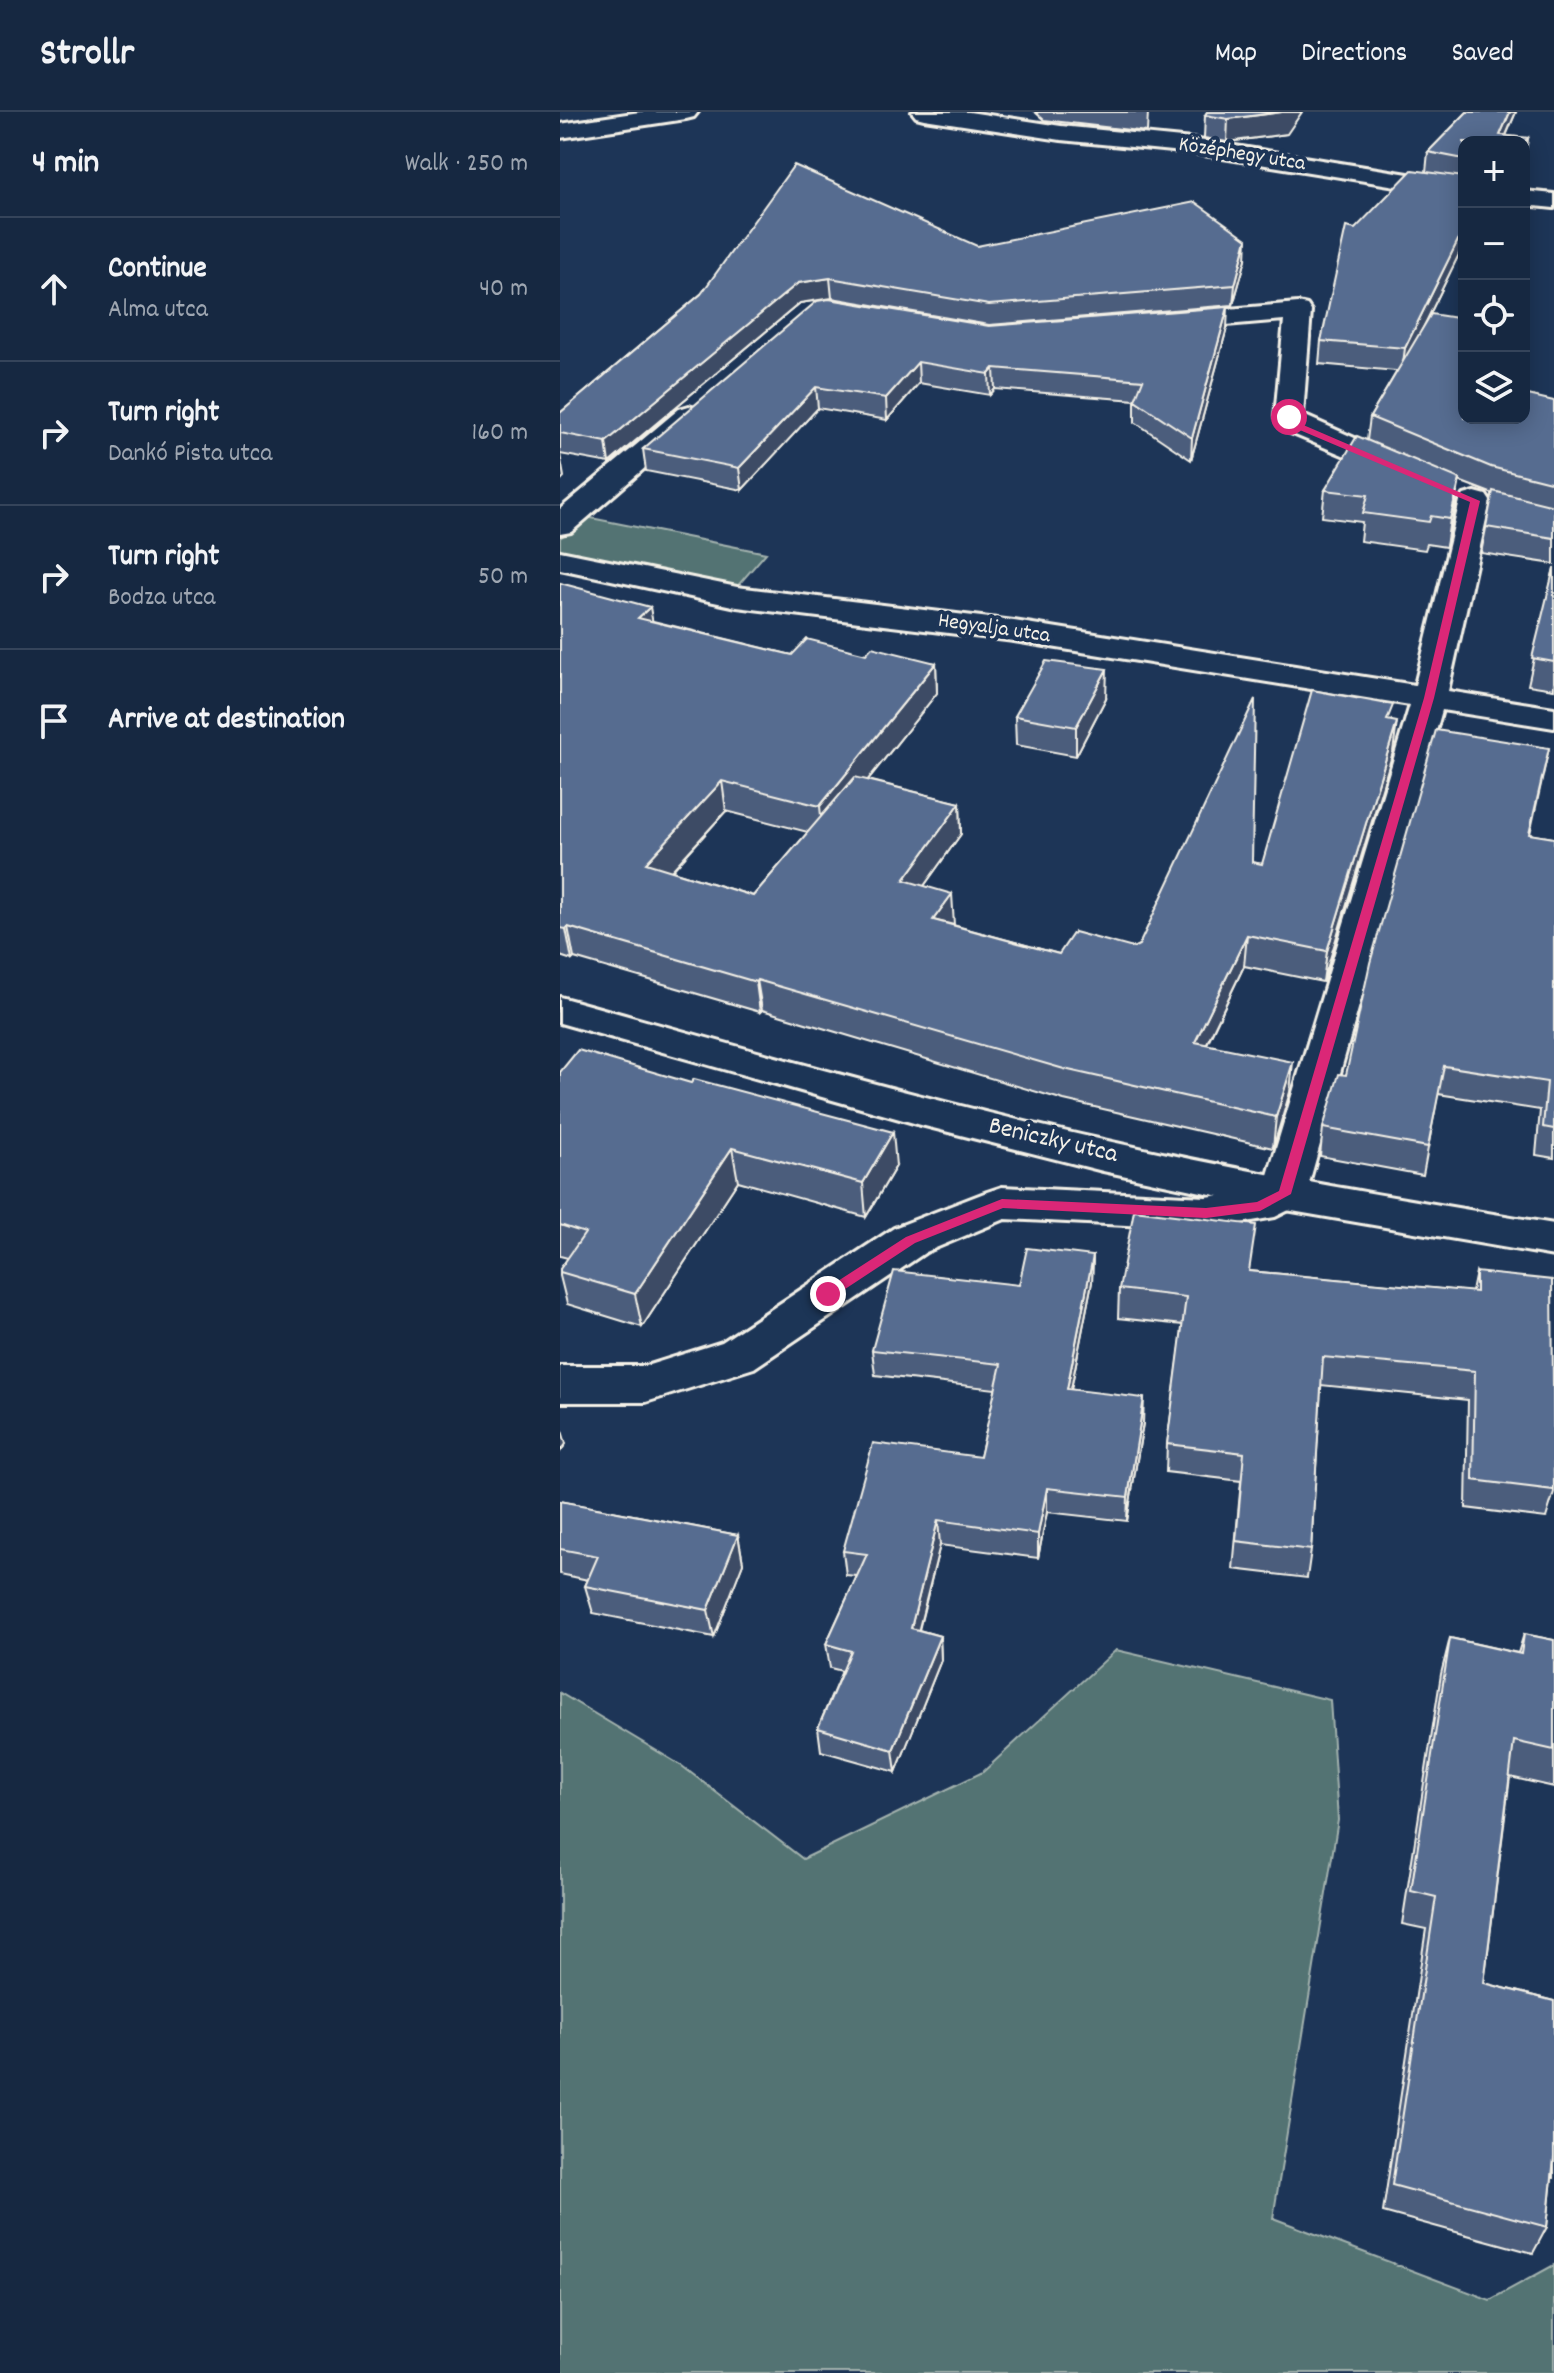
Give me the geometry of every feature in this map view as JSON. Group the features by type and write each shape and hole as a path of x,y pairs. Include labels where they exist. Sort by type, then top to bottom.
{"street":[{"path":"560,131 686,112"},
{"name":"Középhegy utca","path":"924,112 1061,133 1192,146 1458,189"},
{"path":"1530,199 1554,201"},
{"path":"560,1384 646,1384 738,1355 910,1240 1002,1203 1206,1213 1260,1206 1284,1194 1429,698 1465,495 1298,426 1289,417 1298,311 1139,324"},
{"path":"560,525 714,393"},
{"name":"Hegyalja utca","path":"560,560 737,597 1014,631 1554,718"},
{"name":"Beniczky utca","path":"560,1010 929,1112 1284,1194 1554,1240"}],"green space":[{"path":"586,517 766,553 735,589 560,554 560,538"},
{"path":"1116,1650 1330,1700 1338,1820 1273,2218 1490,2300 1554,2265 1554,2373 560,2373 560,1693 682,1766 803,1859 983,1772"}],"building":[{"path":"1207,112 1282,112 1228,119 1205,115"},
{"path":"1467,112 1510,112 1500,135 1509,136 1458,136 1458,158 1428,152"},
{"path":"794,165 977,246 1195,202 1247,239 1235,285 989,305 830,278 798,283 606,442 560,433 560,413 701,294"},
{"path":"1412,170 1458,176 1458,240 1405,348 1321,341 1346,227 1355,229"},
{"path":"829,299 989,326 1228,307 1192,438 1135,400 1143,380 994,368 989,374 918,362 886,398 816,387 739,468 643,449 817,301"},
{"path":"1431,314 1458,318 1458,424 1530,424 1530,395 1554,401 1554,483 1491,467 1370,417"},
{"path":"1357,436 1460,479 1450,519 1431,516 1429,522 1363,513 1368,495 1325,490"},
{"path":"1493,491 1554,506 1554,538 1486,527"},
{"path":"1554,568 1554,662 1532,658"},
{"path":"560,583 650,607 638,618 792,655 807,639 866,654 872,647 936,663 820,806 722,781 646,863 753,896 855,777 960,803 904,880 952,894 933,920 1059,954 1074,932 1133,948 1139,945 1255,699 1252,862 1262,864 1312,690 1393,705 1387,720 1397,722 1327,951 1247,935 1195,1042 1293,1062 1276,1117 1064,1069 568,927 560,928"},
{"path":"1046,661 1107,669 1076,727 1015,716"},
{"path":"1436,730 1549,748 1529,834 1554,838 1554,1129 1543,1127 1547,1082 1444,1066 1428,1147 1323,1128 1339,1074 1346,1075 1370,963"},
{"path":"578,1050 691,1083 694,1079 893,1132 863,1183 732,1148 635,1294 560,1272 585,1233 560,1225 560,1072"},
{"path":"1134,1210 1256,1225 1249,1271 1476,1292 1476,1272 1552,1280 1554,1490 1473,1480 1475,1371 1323,1357 1311,1550 1236,1541 1244,1453 1167,1444 1186,1297 1119,1289"},
{"path":"1027,1248 1093,1256 1067,1389 1144,1398 1128,1497 1047,1488 1038,1534 938,1520 911,1628 940,1636 893,1750 818,1728 851,1651 826,1644 867,1554 843,1551 873,1443 980,1457 1001,1364 872,1350 894,1271 1019,1285"},
{"path":"560,1501 738,1535 708,1610 585,1586 598,1556 560,1549"},
{"path":"1524,1634 1554,1640 1554,1750 1514,1741 1484,1983 1554,2001 1554,2157 1547,2227 1392,2185 1436,1897 1411,1891 1450,1638 1521,1654"}],"route":[{"path":"828,1294 910,1240 1002,1203 1206,1213 1260,1206 1284,1194 1429,698 1475,501 1298,426 1289,417"}]}
